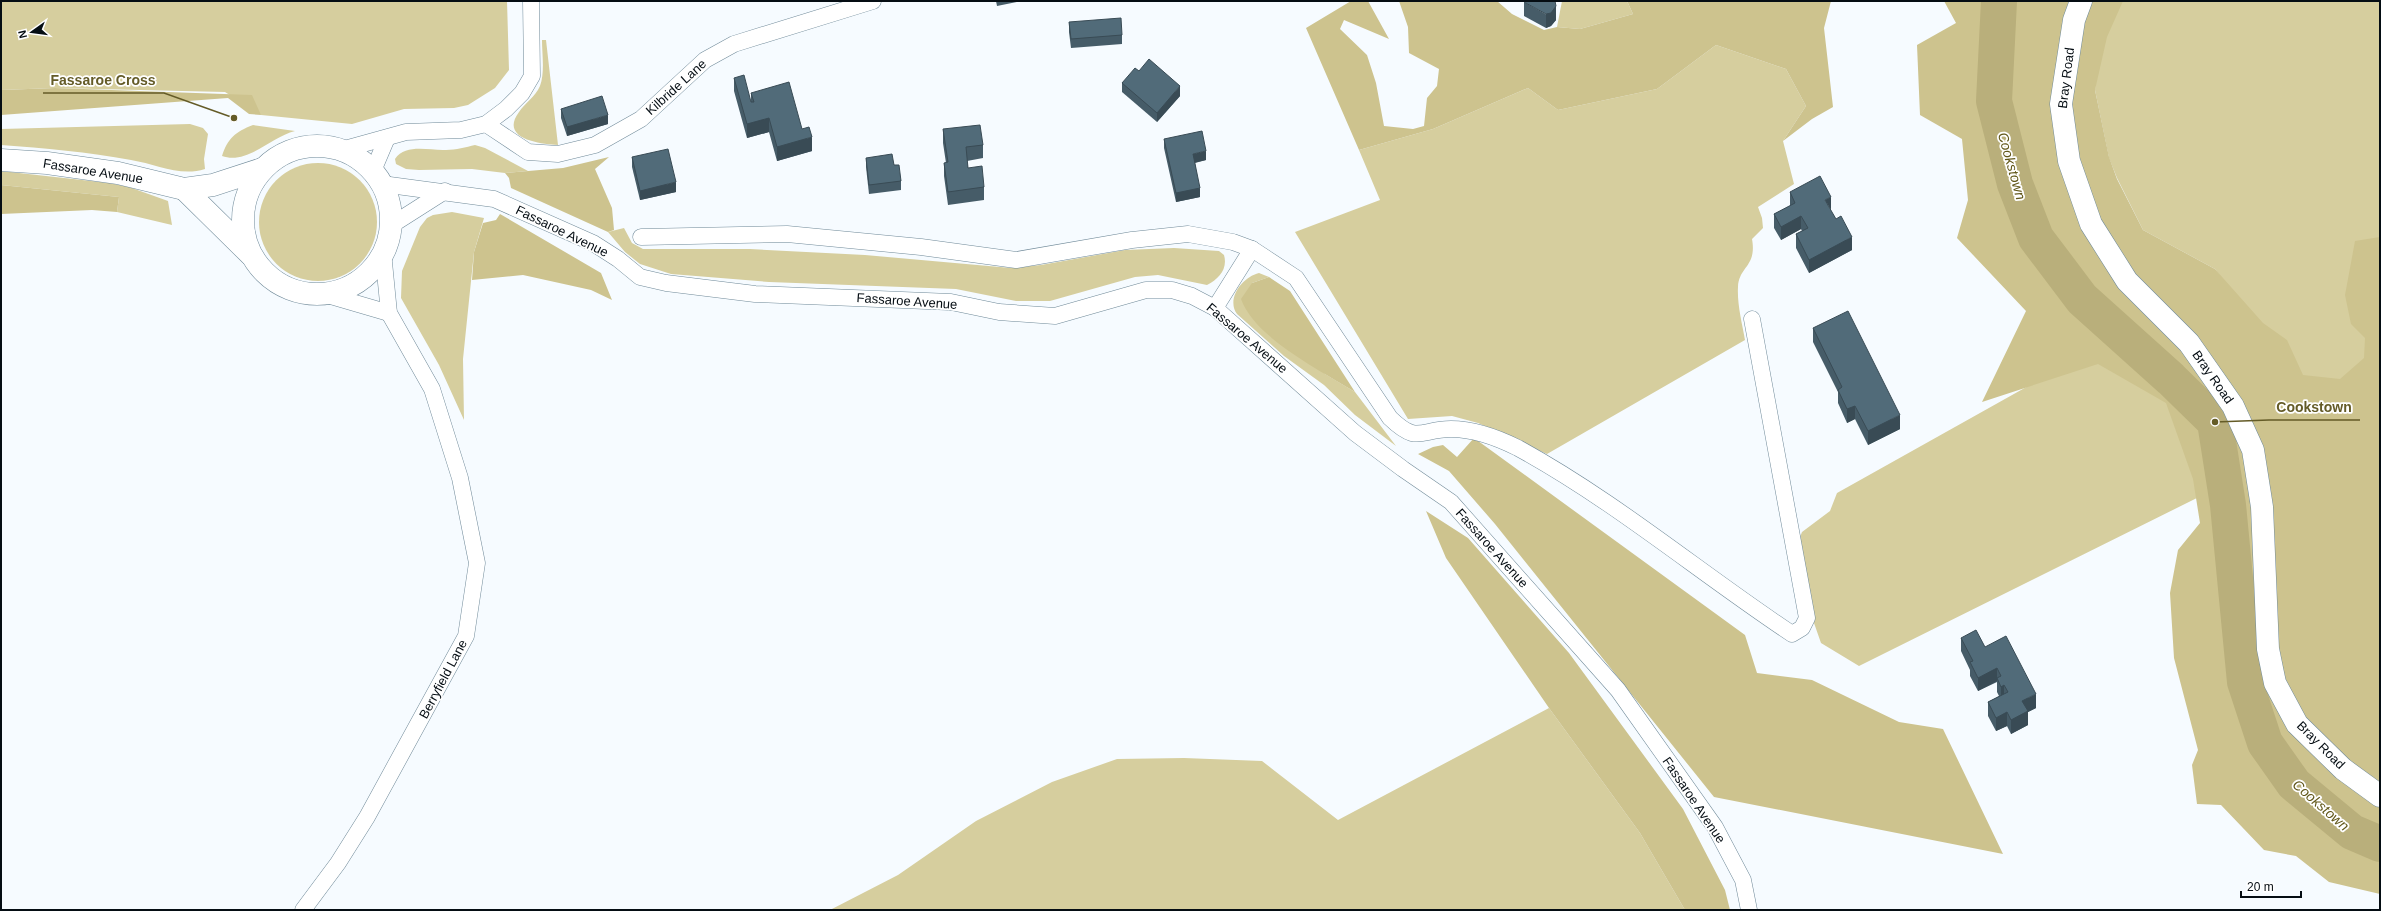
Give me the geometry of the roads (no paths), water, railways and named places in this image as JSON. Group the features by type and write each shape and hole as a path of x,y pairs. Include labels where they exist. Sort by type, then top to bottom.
{"main road":[{"name":"Bray Road","path":"2082,1 2074,20 2061,104 2069,162 2091,224 2127,281 2189,343 2233,406 2253,450 2262,507 2268,649 2275,683 2298,724 2343,769 2380,796"},
{"path":"320,146 341,150 358,159 377,178 389,204 390,226 383,252 368,273 348,287 324,294 303,293 284,286 266,274 253,258 184,189 213,185 262,169 279,156 299,148 320,146"},
{"name":"Fassaroe Avenue","path":"1,160 47,163 118,173 184,189"},
{"path":"253,258 244,236 243,212 249,189 262,169"}],"street":[{"path":"341,150 406,132 461,130 486,124 506,109 522,93 532,76 531,1"},
{"name":"Kilbride Lane","path":"486,124 528,152 558,154 595,145 641,119 705,60 734,44 872,1"},
{"path":"377,178 387,138"},
{"name":"Fassaroe Avenue","path":"377,178 494,199 593,243 618,259 640,277 666,283 755,294 951,302 999,312 1055,316 1146,290 1172,290 1192,296 1215,308 1355,433 1402,469 1433,488 1456,508 1618,690 1715,827 1743,880 1749,910"},
{"path":"390,226 445,191"},
{"path":"641,238 787,234 921,247 1016,260 1132,240 1188,234 1232,242 1252,249 1296,278 1390,418 1403,430 1414,434 1430,434 1450,429 1480,432 1517,448 1597,496 1792,634 1802,628 1807,618 1752,319"},
{"path":"1215,308 1252,249"},
{"name":"Berryfield Lane","path":"303,910 338,863 368,817 466,636 477,563 460,478 432,389 389,313 383,252"},
{"path":"324,294 389,313"}],"waterway":[{"name":"Cookstown","path":"1999,1 1994,101 2015,184 2036,238 2082,299 2171,379 2215,422 2228,505 2245,682 2265,743 2294,784 2352,832 2380,844"}],"place":[{"name":"Fassaroe Cross","path":"234,118"},
{"name":"Cookstown","path":"2215,422"}]}
